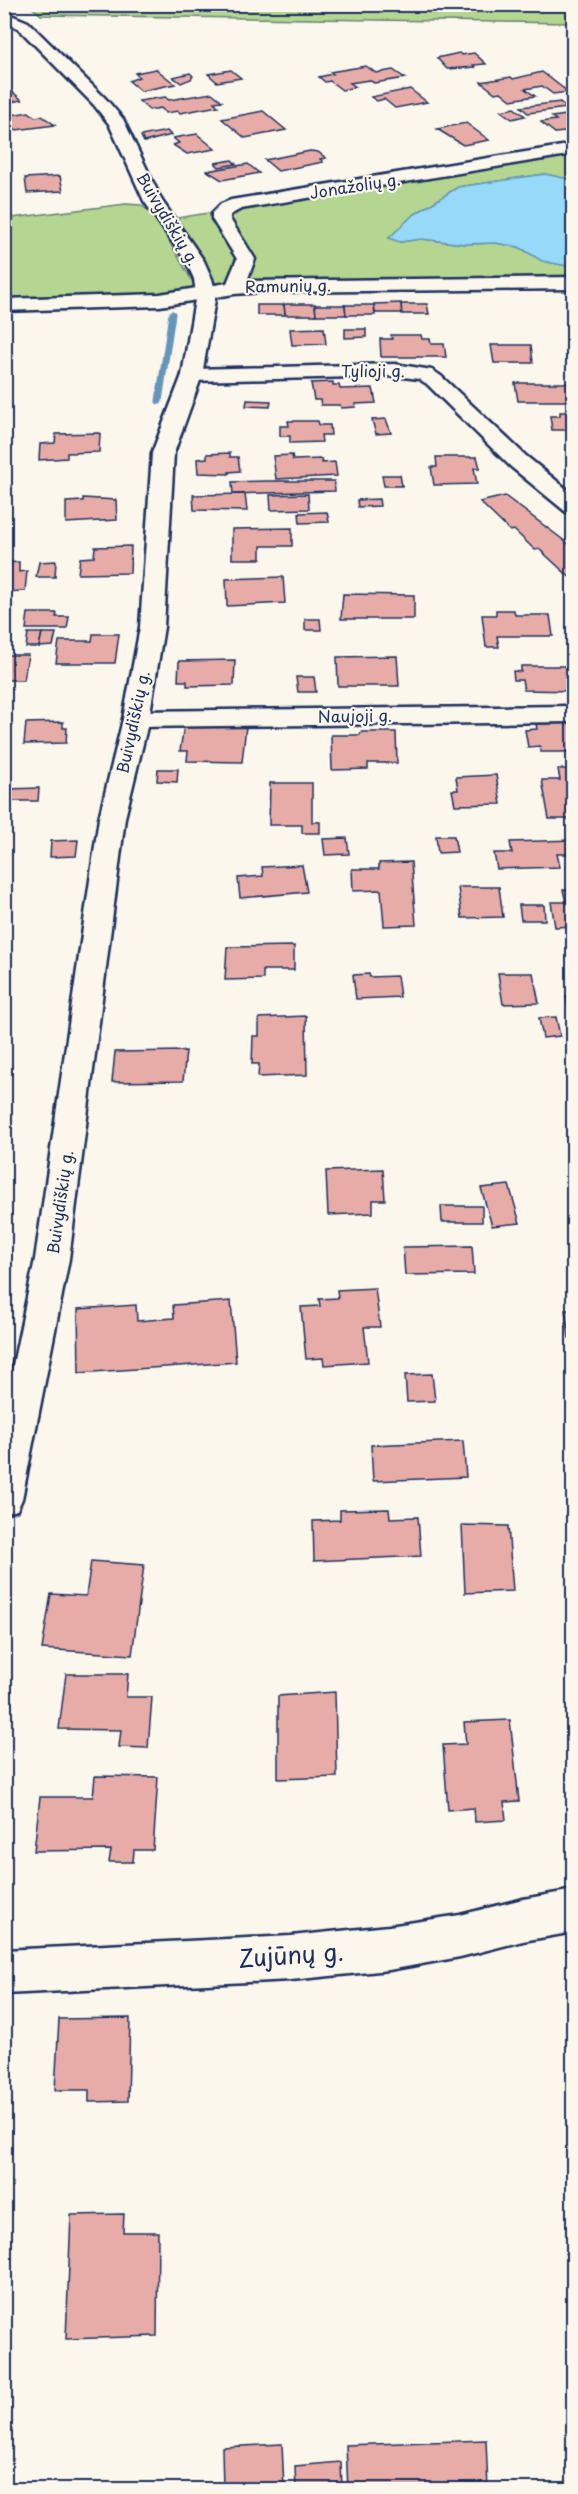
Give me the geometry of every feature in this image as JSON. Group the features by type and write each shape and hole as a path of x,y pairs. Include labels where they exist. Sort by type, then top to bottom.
{"street":[{"name":"Buivydiškių g.","path":"4,16 23,25 100,102 117,123 153,201 195,261 203,279 206,294 192,375 163,453 152,627 136,719 112,818 52,1259 4,1499"},
{"name":"Jonažolių g.","path":"234,288 243,271 246,259 221,219 221,213 227,208 237,204 573,149"},
{"name":"Ramunių g.","path":"4,305 160,300 234,288 573,283"},
{"name":"Tylioji g.","path":"192,375 395,370 425,374 444,389 518,461 573,507"},
{"name":"Naujoji g.","path":"136,719 573,714"},
{"name":"Zujūnų g.","path":"4,1972 291,1958 389,1948 460,1936 523,1920 573,1911"}],"green space":[{"path":"573,4 573,23 41,15 29,5"},
{"path":"573,154 573,180 545,174 458,187 412,216 389,238 400,242 421,239 465,244 496,243 519,247 543,261 573,267 573,280 213,283 177,218"},
{"path":"126,204 141,205 154,215 194,284 194,288 172,294 5,301 4,219"}],"water":[{"path":"545,174 573,180 573,267 542,261 519,247 496,243 465,244 421,239 400,242 389,238 412,216 458,187"}],"building":[{"path":"459,53 462,55 474,53 486,64 447,69 437,58"},
{"path":"366,66 376,73 393,70 405,78 374,83 369,80 350,83 356,87 342,90 330,81 325,82 319,77 333,74 330,72"},
{"path":"156,69 175,84 141,91 129,81 139,77 135,73"},
{"path":"231,70 241,78 217,82 208,74"},
{"path":"542,72 568,92 553,94 542,86 525,89 535,96 511,100 501,92 495,93 481,82 511,77 513,79"},
{"path":"190,73 193,76 191,79 181,83 173,77"},
{"path":"9,89 22,100 4,103 4,90"},
{"path":"410,89 427,102 395,108 384,99 377,101 371,97"},
{"path":"212,93 222,101 214,102 218,106 180,113 178,111 166,113 161,108 149,110 139,101 165,97 169,100"},
{"path":"560,102 567,108 528,113 521,107"},
{"path":"514,108 525,116 512,119 501,111"},
{"path":"263,111 286,130 245,138 222,119"},
{"path":"29,112 35,117 42,116 55,125 16,130 5,116"},
{"path":"566,115 570,118 574,117 574,131 555,133 541,122 556,120 552,117"},
{"path":"466,123 489,140 463,145 437,129"},
{"path":"167,131 171,135 144,142 141,136"},
{"path":"197,134 215,149 187,154 173,145 179,143 173,138"},
{"path":"310,151 318,152 326,158 320,159 323,162 278,171 265,160"},
{"path":"232,160 236,164 219,167 215,163"},
{"path":"248,164 259,173 222,180 207,171"},
{"path":"60,176 63,191 27,193 25,178"},
{"path":"401,303 402,313 375,313 374,304"},
{"path":"284,304 315,304 316,315 285,315"},
{"path":"401,304 427,304 429,314 402,314"},
{"path":"257,305 284,305 285,315 257,315"},
{"path":"315,305 345,305 346,315 316,315"},
{"path":"345,305 374,305 375,315 346,315"},
{"path":"324,328 326,344 292,345 290,329"},
{"path":"345,329 366,329 366,337 345,338"},
{"path":"391,335 421,335 422,339 430,339 431,344 444,344 446,357 381,357 380,339 392,339"},
{"path":"491,345 531,345 533,363 494,363"},
{"path":"333,382 333,385 339,385 340,389 373,388 376,403 355,404 356,407 341,408 340,405 321,405 320,400 314,400 311,383"},
{"path":"515,383 571,383 574,401 518,401"},
{"path":"247,400 271,401 270,407 246,406"},
{"path":"560,412 574,412 574,430 552,430 550,416 560,416"},
{"path":"386,419 391,433 376,434 372,420"},
{"path":"288,421 318,421 319,425 330,425 331,435 321,435 322,442 290,443 290,436 280,436 280,426 289,426"},
{"path":"100,433 99,452 67,453 67,458 39,460 40,444 55,443 56,434"},
{"path":"230,453 230,457 238,457 240,471 229,472 229,474 198,473 197,459 207,458 207,454"},
{"path":"292,455 293,460 321,459 322,463 335,462 337,476 276,479 273,456"},
{"path":"436,457 477,457 480,468 474,468 477,484 434,485 431,467 437,467"},
{"path":"382,475 400,475 402,486 384,486"},
{"path":"334,481 335,491 233,494 232,482"},
{"path":"245,494 247,511 194,510 193,495"},
{"path":"308,494 309,509 271,510 270,495"},
{"path":"505,496 574,548 574,581 539,549 535,550 514,530 510,531 480,502"},
{"path":"83,498 116,500 117,520 66,523 66,502 83,501"},
{"path":"379,499 380,506 358,507 357,500"},
{"path":"327,512 329,522 300,523 299,513"},
{"path":"292,528 292,546 261,546 261,559 232,559 232,529"},
{"path":"131,546 130,573 78,574 80,558 94,557 95,547"},
{"path":"56,561 55,577 36,577 39,562"},
{"path":"19,562 19,572 27,571 25,591 4,592 4,563"},
{"path":"283,577 285,603 227,606 226,579"},
{"path":"343,594 414,595 414,619 341,619"},
{"path":"496,610 514,610 515,615 550,615 553,636 497,636 499,647 486,647 482,615 496,615"},
{"path":"28,613 57,613 56,617 69,617 67,629 26,629"},
{"path":"305,619 320,619 321,630 305,630"},
{"path":"28,633 42,633 39,647 26,647"},
{"path":"42,633 56,633 53,646 39,647"},
{"path":"93,634 119,634 115,663 56,663 59,641 92,641"},
{"path":"4,655 28,655 24,680 4,680"},
{"path":"397,656 399,686 338,686 337,657"},
{"path":"235,660 234,685 187,686 187,681 178,681 179,661"},
{"path":"521,666 574,666 574,691 524,690 522,680 514,680 513,671 521,672"},
{"path":"296,677 314,677 316,692 298,692"},
{"path":"63,722 63,728 67,728 66,743 24,744 26,723"},
{"path":"574,723 574,752 541,752 540,746 528,747 525,730 537,729 536,724"},
{"path":"184,725 246,726 242,762 187,761 188,751 180,751"},
{"path":"361,732 396,732 397,763 368,763 368,769 332,770 331,735 360,735"},
{"path":"567,761 574,761 574,819 549,819 542,780 560,780 558,769 568,769"},
{"path":"158,769 178,769 177,782 157,781"},
{"path":"496,775 501,804 455,805 452,790 458,790 456,777"},
{"path":"270,783 312,783 312,822 320,822 320,833 302,833 302,825 269,825"},
{"path":"39,788 38,801 7,801 8,789"},
{"path":"436,836 454,836 457,852 438,853"},
{"path":"347,838 349,854 325,855 323,839"},
{"path":"78,840 76,856 50,857 51,841"},
{"path":"574,840 574,854 557,854 560,867 497,869 494,853 512,853 510,842"},
{"path":"411,862 416,925 384,926 381,890 353,891 352,869 379,869 379,863"},
{"path":"302,865 307,892 240,898 238,878 263,876 262,867"},
{"path":"458,887 499,887 503,917 462,918"},
{"path":"563,890 574,890 574,926 555,927 551,902 566,902"},
{"path":"519,905 544,905 545,920 521,920"},
{"path":"294,946 294,970 263,970 263,979 225,980 227,947"},
{"path":"498,973 533,973 539,1003 503,1004"},
{"path":"369,974 370,977 397,976 400,997 356,999 353,975"},
{"path":"574,995 574,1018 570,1018 566,996"},
{"path":"306,1016 307,1075 258,1077 259,1064 252,1064 253,1036 259,1036 259,1018"},
{"path":"556,1017 560,1036 543,1038 539,1018"},
{"path":"186,1051 183,1081 112,1082 115,1052"},
{"path":"383,1169 385,1200 373,1200 373,1213 328,1215 326,1171"},
{"path":"509,1185 520,1223 492,1226 481,1188"},
{"path":"441,1206 482,1206 482,1222 442,1222"},
{"path":"472,1246 474,1274 405,1275 403,1247"},
{"path":"375,1288 380,1327 364,1327 368,1362 324,1365 323,1358 306,1359 301,1307 320,1306 319,1299 338,1298 337,1290"},
{"path":"231,1301 236,1362 79,1373 78,1309 136,1305 137,1321 174,1318 173,1305"},
{"path":"565,1310 574,1310 574,1338 569,1338"},
{"path":"432,1374 435,1401 407,1402 405,1375"},
{"path":"463,1441 466,1477 373,1481 371,1445"},
{"path":"389,1509 390,1518 418,1517 421,1556 314,1561 313,1521 340,1520 340,1510"},
{"path":"462,1525 508,1526 513,1591 465,1593"},
{"path":"91,1561 144,1565 132,1655 42,1649 51,1594 86,1596"},
{"path":"66,1674 128,1674 126,1697 152,1697 148,1748 119,1747 121,1730 59,1729"},
{"path":"335,1692 337,1777 278,1779 278,1696"},
{"path":"510,1720 519,1801 504,1802 506,1820 475,1822 474,1808 448,1810 443,1745 466,1744 464,1722"},
{"path":"95,1776 158,1777 153,1850 134,1850 133,1862 109,1862 111,1850 34,1851 40,1797 93,1797"},
{"path":"130,2018 128,2101 89,2102 89,2090 55,2090 59,2019"},
{"path":"124,2214 123,2232 158,2232 157,2336 66,2339 71,2215"},
{"path":"486,2440 488,2490 348,2490 346,2445"},
{"path":"282,2444 284,2490 223,2490 222,2447"},
{"path":"341,2462 342,2490 296,2490 295,2466"}],"waterway":[{"path":"159,401 172,314"}]}
